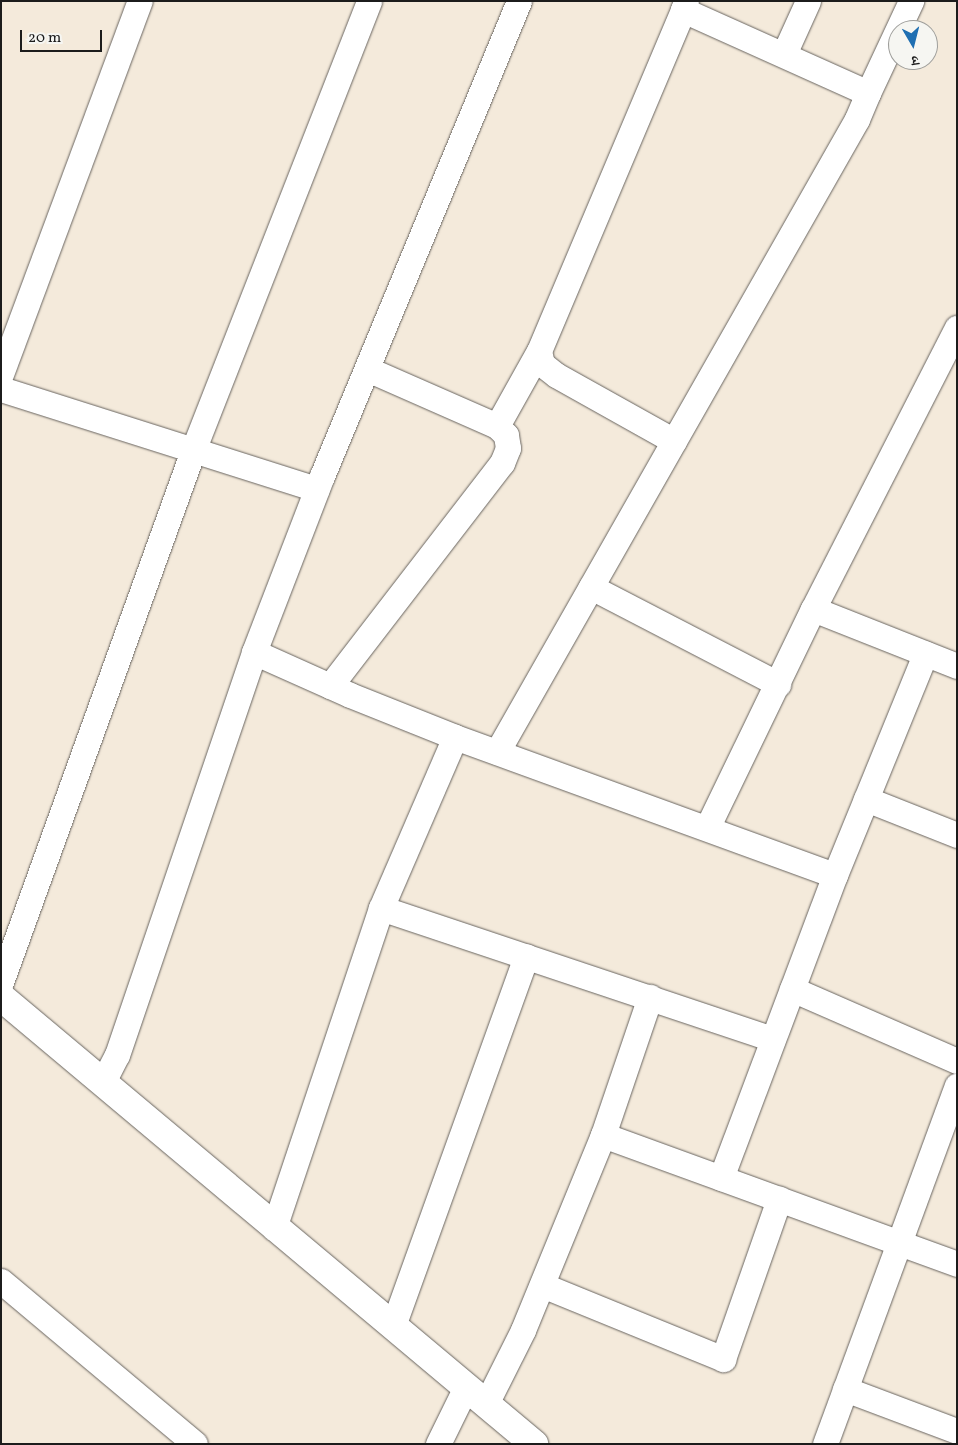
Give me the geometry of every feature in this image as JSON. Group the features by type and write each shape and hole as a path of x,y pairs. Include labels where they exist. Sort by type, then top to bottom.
{"street":[{"path":"1,374 140,1"},
{"path":"1,982 194,448 369,1"},
{"path":"104,1080 133,1009 254,652 317,489 518,1"},
{"path":"784,54 808,1"},
{"path":"497,752 857,119 912,1"},
{"path":"497,426 539,350 685,5 868,93"},
{"path":"707,828 813,609 957,328"},
{"path":"539,350 542,364 556,375 674,441"},
{"path":"330,686 502,462 508,448 506,435 497,426 367,369"},
{"path":"1,389 194,448 317,489"},
{"path":"590,588 778,684"},
{"path":"813,609 957,666"},
{"path":"254,652 330,686 455,737 835,875"},
{"path":"721,1178 835,875 925,654"},
{"path":"274,1228 381,908 455,737"},
{"path":"866,799 957,834"},
{"path":"381,908 774,1039"},
{"path":"393,1326 526,956"},
{"path":"792,989 957,1061"},
{"path":"1,997 104,1080 274,1228 534,1444"},
{"path":"486,1404 542,1285 603,1135 650,997"},
{"path":"825,1444 957,1085"},
{"path":"603,1135 957,1264"},
{"path":"542,1285 723,1358 779,1199"},
{"path":"1,1281 195,1444"},
{"path":"438,1444 466,1387"},
{"path":"845,1389 957,1431"}]}
